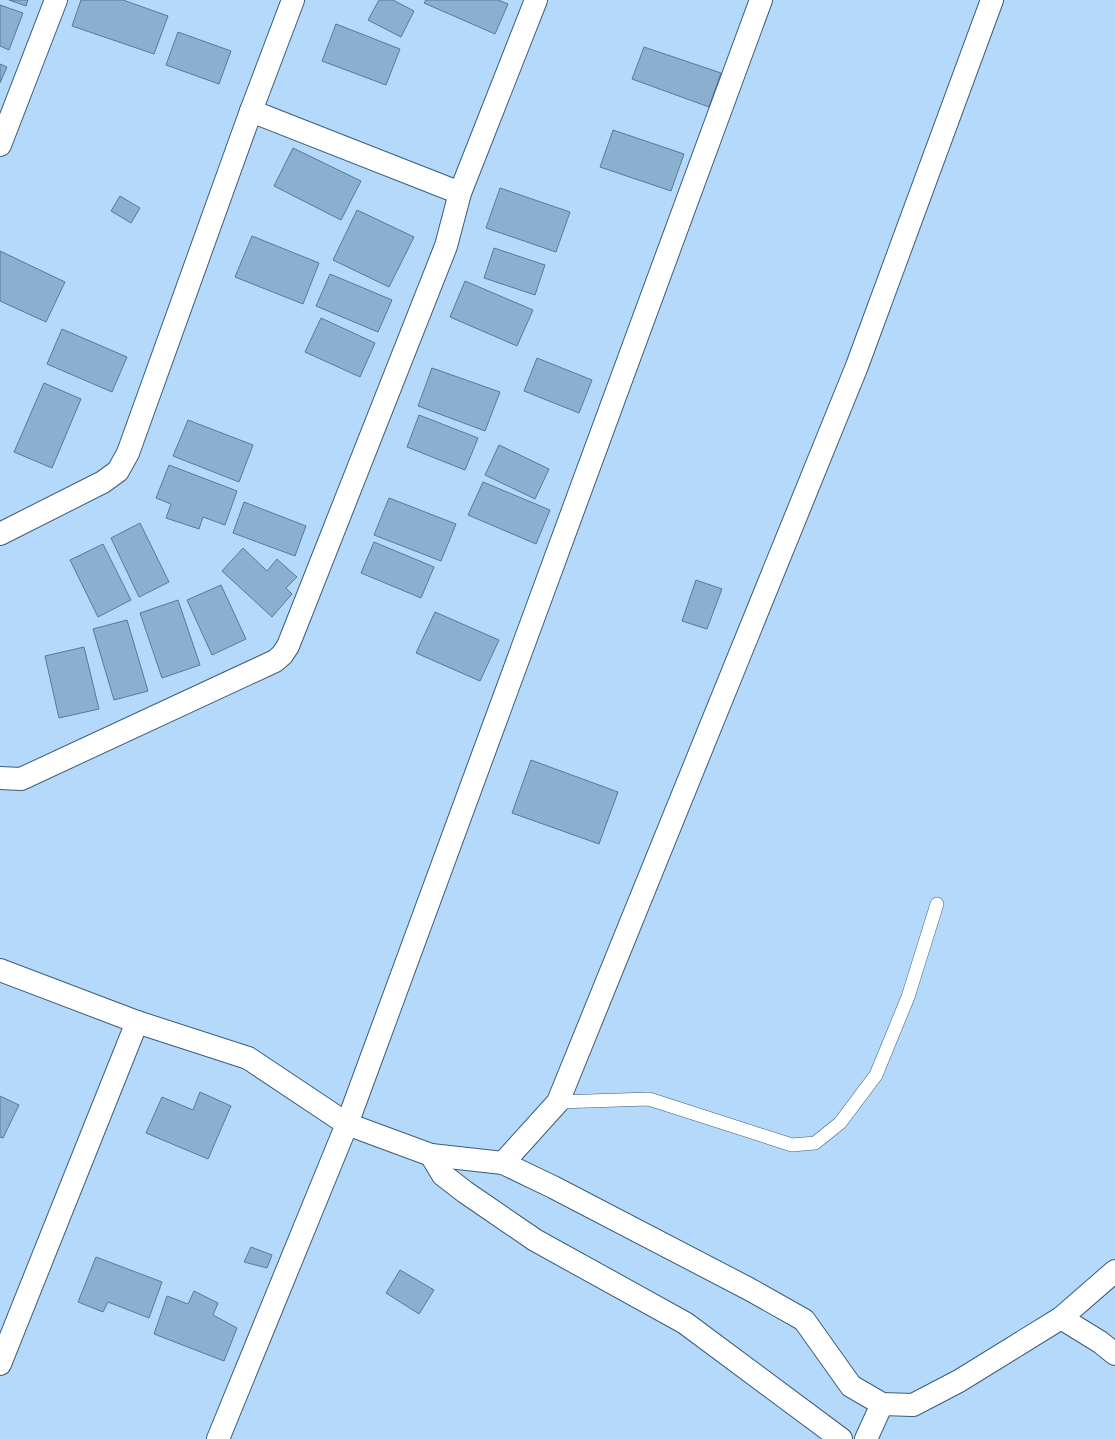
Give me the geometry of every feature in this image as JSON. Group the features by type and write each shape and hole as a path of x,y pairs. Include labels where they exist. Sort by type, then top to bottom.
{"street":[{"path":"0,145 56,0"},
{"path":"0,534 103,482 118,471 128,453 251,111 293,0"},
{"path":"0,778 21,779 275,660 282,655 288,646 446,246 460,193 536,0"},
{"path":"218,1439 347,1124 761,0"},
{"path":"503,1163 558,1102 857,366 992,0"},
{"path":"251,111 460,193"},
{"path":"0,970 137,1022 248,1058 347,1124 431,1155 503,1163 553,1187 750,1289 804,1320 851,1386 882,1404 913,1404 959,1382 1061,1318 1115,1271"},
{"path":"0,1364 137,1022"},
{"path":"431,1155 443,1175 497,1214 535,1240 685,1324 841,1439"},
{"path":"1061,1318 1100,1342 1115,1354"},
{"path":"866,1439 882,1404"}],"lane":[{"path":"558,1102 649,1099 792,1145 815,1142 840,1123 876,1076 908,997 937,904"}],"building":[{"path":"9,0 28,0 26,6"},
{"path":"81,0 123,0 168,16 154,54 72,26"},
{"path":"379,0 393,0 414,11 401,37 368,20"},
{"path":"426,0 498,0 508,4 495,34 424,3"},
{"path":"0,5 23,13 9,50 0,46"},
{"path":"336,24 400,49 386,85 322,61"},
{"path":"178,32 231,51 219,84 166,65"},
{"path":"644,47 721,73 709,107 632,79"},
{"path":"0,64 7,67 0,83"},
{"path":"613,130 684,154 671,191 600,167"},
{"path":"293,148 361,181 341,220 274,186"},
{"path":"500,188 570,212 556,252 486,228"},
{"path":"120,196 140,208 131,223 111,211"},
{"path":"357,210 414,237 389,287 333,260"},
{"path":"252,236 319,263 303,304 235,277"},
{"path":"494,248 545,265 535,295 484,278"},
{"path":"0,251 65,282 46,322 0,301"},
{"path":"330,274 392,300 378,332 316,306"},
{"path":"465,281 533,310 517,346 450,317"},
{"path":"321,318 375,343 360,377 305,352"},
{"path":"62,329 127,357 112,392 47,364"},
{"path":"537,358 592,380 579,413 524,391"},
{"path":"432,368 500,392 485,431 418,406"},
{"path":"44,383 81,399 52,468 14,452"},
{"path":"419,415 478,438 465,470 407,447"},
{"path":"188,420 253,445 239,482 173,456"},
{"path":"499,445 549,469 535,499 485,475"},
{"path":"169,465 237,491 225,525 203,517 199,529 166,518 171,504 156,498"},
{"path":"483,482 550,510 536,544 468,515"},
{"path":"389,498 456,524 441,561 374,535"},
{"path":"244,502 306,526 295,556 233,533"},
{"path":"140,523 169,582 139,597 111,538"},
{"path":"374,542 434,567 421,598 361,573"},
{"path":"103,544 131,600 98,617 70,560"},
{"path":"243,548 267,571 277,559 297,577 286,588 292,594 272,617 222,571"},
{"path":"696,580 722,589 707,629 682,621"},
{"path":"221,585 246,639 212,655 187,600"},
{"path":"178,600 200,665 162,678 140,613"},
{"path":"435,612 499,640 480,681 416,653"},
{"path":"127,620 148,691 114,700 93,629"},
{"path":"84,647 99,709 59,718 45,656"},
{"path":"531,760 618,792 599,844 512,813"},
{"path":"200,1092 231,1106 208,1159 146,1133 162,1097 193,1110"},
{"path":"0,1096 19,1105 3,1138 0,1137"},
{"path":"251,1247 272,1255 267,1268 244,1262"},
{"path":"96,1257 162,1282 149,1318 108,1302 103,1312 78,1302"},
{"path":"400,1270 434,1290 419,1314 386,1293"},
{"path":"194,1291 218,1303 213,1315 237,1328 224,1361 154,1334 167,1296 188,1304"}]}
